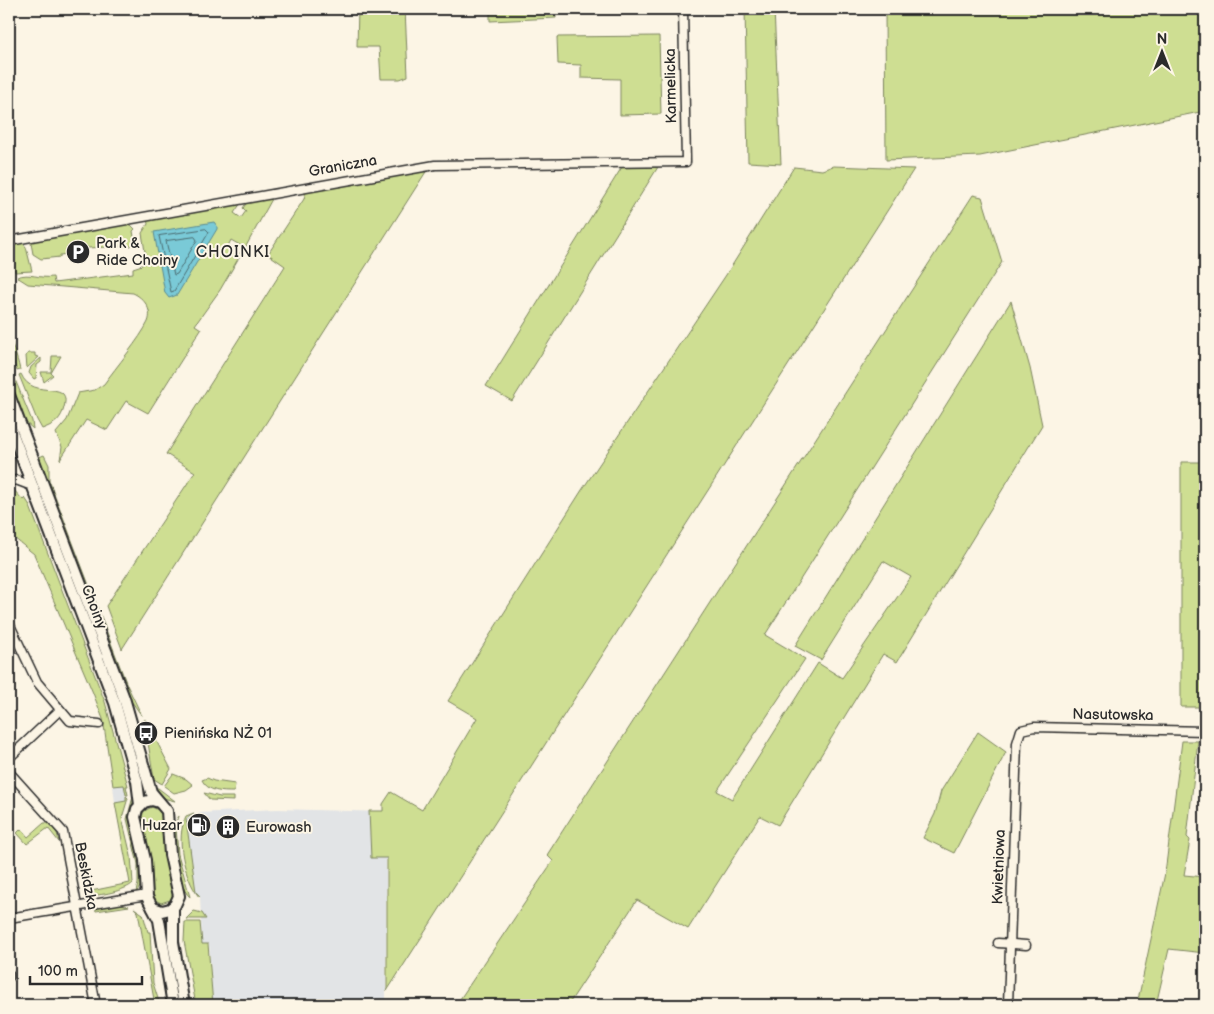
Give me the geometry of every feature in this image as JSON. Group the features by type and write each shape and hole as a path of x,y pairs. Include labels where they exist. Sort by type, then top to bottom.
{"street":[{"name":"Karmelicka","path":"683,9 686,162"},
{"name":"Graniczna","path":"9,241 435,165 686,162"},
{"name":"Choiny","path":"9,395 122,691 151,792 165,807 168,815 170,855 179,891 178,899 173,907"},
{"name":"Choiny","path":"9,424 118,714 137,781 140,805 135,817 145,860 146,895"},
{"path":"24,464 12,481 32,486"},
{"path":"9,624 37,682 70,722 99,724"},
{"path":"9,758 60,710"},
{"name":"Nasutowska","path":"1021,730 1034,727 1205,730"},
{"name":"Kwietniowa","path":"1008,1005 1017,743 1021,730"},
{"name":"Beskidzka","path":"9,772 63,832 96,1005"},
{"path":"140,805 149,800 159,802"},
{"path":"9,918 77,905 146,895 159,920 173,1005"},
{"path":"153,908 164,911 173,907 173,942 184,1005"},
{"path":"998,944 1026,945"}],"shaded area":[{"path":"124,784 126,801 115,803 113,786"},
{"path":"277,809 386,812 386,1005 213,1005 209,944 202,944 200,896 196,892 186,819 198,813"}],"green space":[{"path":"358,9 405,9 408,76 400,79 381,79 379,47 357,47"},
{"path":"490,9 555,9 556,18 490,21"},
{"path":"745,9 774,9 781,164 748,162"},
{"path":"885,9 1205,9 1205,111 980,156 886,160"},
{"path":"659,36 661,114 620,115 620,79 581,78 581,65 558,64 557,37"},
{"path":"833,166 914,169 387,991 387,858 371,858 369,811 383,811 383,804 391,792 422,810 477,718 448,701 582,490 726,275 794,167 822,170"},
{"path":"429,167 122,649 106,606 195,472 166,454 285,266 268,254 304,199 306,191"},
{"path":"622,167 658,167 512,401 486,386"},
{"path":"973,195 982,197 1002,262 765,635 805,659 717,791 732,799 818,663 842,678 911,577 883,561 821,660 795,646 1011,301 1030,368 1042,425 897,662 883,654 778,825 760,816 688,929 637,900 568,1005 456,1005 553,861 547,855"},
{"path":"272,199 245,248 231,240 228,246 241,254 220,290 195,325 201,329 148,413 126,401 107,430 86,420 60,460 62,447 56,433 67,420 78,393 95,390 104,384 134,345 148,322 149,313 144,301 133,293 28,284 17,277 26,275 53,277 54,283 133,273 133,268 142,265 146,258 142,233 148,224 147,219 241,203 234,213 241,218 246,211 243,208 247,202"},
{"path":"1201,209 1205,209 1205,707 1181,707 1181,462 1204,462"},
{"path":"129,223 135,229 133,231 135,242 131,246 87,248 75,253 60,255 60,257 41,259 33,254 31,243 33,240"},
{"path":"17,243 23,243 26,247 32,271 15,272 11,250"},
{"path":"9,331 20,370 17,371 9,349"},
{"path":"28,353 35,353 35,356 39,357 27,368 26,356"},
{"path":"52,356 61,356 51,373 53,375 44,382 41,372 51,372"},
{"path":"41,358 41,362 37,365 36,378 34,379 29,373 31,367"},
{"path":"21,374 34,387 58,391 63,394 65,400 63,411 59,418 42,429 19,375"},
{"path":"14,377 32,421 33,429 23,420 9,383 10,378"},
{"path":"44,455 49,465 49,480 127,685 142,716 129,698 37,458"},
{"path":"9,488 12,488 23,500 25,498 29,504 105,702 128,786 126,786 128,795 126,795 124,785 113,786 103,719 34,554 9,534"},
{"path":"145,719 171,769 162,784 154,779 147,737 149,734 143,722"},
{"path":"978,732 1006,752 954,853 923,838 935,814 941,791"},
{"path":"1182,741 1198,741 1187,837 1190,840 1184,875 1205,877 1205,953 1169,949 1156,1005 1137,1005 1165,873"},
{"path":"173,774 186,779 193,785 186,790 174,793 164,786"},
{"path":"207,778 235,784 234,792 220,791 208,787 202,780"},
{"path":"155,788 158,788 175,801 163,798"},
{"path":"134,793 130,820 142,868 140,886 136,892 138,864 127,819"},
{"path":"204,793 220,797 234,797 234,801 210,800"},
{"path":"126,796 128,798 122,818 131,856 133,883 130,886 112,892 87,895 83,892 86,888 91,891 130,883 115,803 126,801"},
{"path":"152,807 162,815 165,858 174,892 170,900 161,903 155,900 153,895 150,854 142,821 144,811"},
{"path":"194,813 186,819 196,892 199,897 194,889 189,879 185,868 181,846 181,835 186,816"},
{"path":"179,816 176,827 178,854 190,897 181,882 175,857 174,833"},
{"path":"44,823 49,823 57,833 59,842 48,828 27,844 17,833 21,829 28,837"},
{"path":"117,903 129,906 96,911 94,906"},
{"path":"134,908 143,914 148,932 150,932 153,983 160,1005 155,1005 138,912"},
{"path":"194,911 202,913 206,919 186,919"},
{"path":"185,922 200,922 202,944 208,944 213,1005 196,1005 184,941"}],"water":[{"path":"214,222 217,229 177,295 169,298 165,293 154,232"}],"place":[{"name":"Park & Ride Choiny","path":"78,252"},
{"name":"Pienińska NŻ 01","path":"146,733"},
{"name":"Huzar","path":"199,825"},
{"name":"Eurowash","path":"228,827"}],"district":[{"name":"CHOINKI","path":"233,252"}]}
